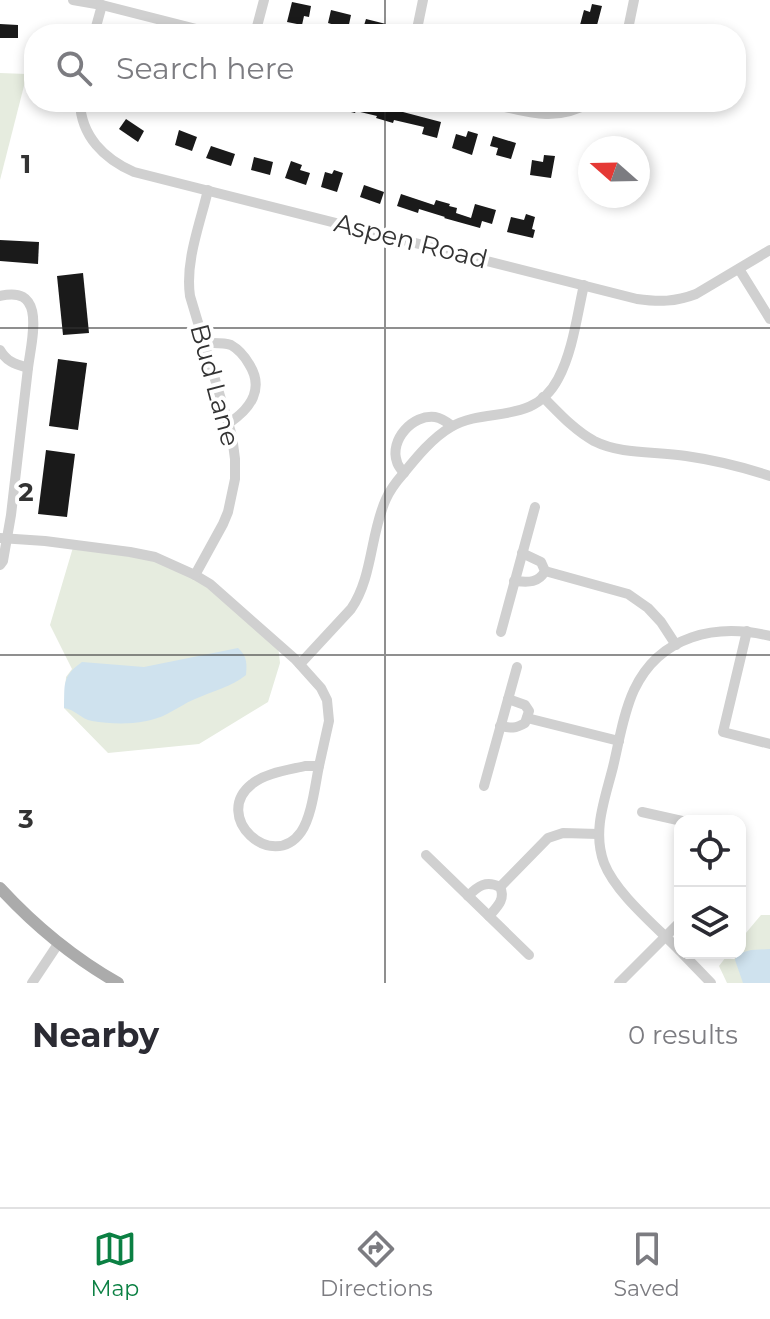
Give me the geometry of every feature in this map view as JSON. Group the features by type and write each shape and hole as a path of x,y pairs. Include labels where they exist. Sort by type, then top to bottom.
{"main road":[{"path":"0,888 58,944 118,983"}],"street":[{"path":"73,0 177,24"},
{"path":"258,24 264,0"},
{"path":"418,24 423,0"},
{"path":"629,24 634,0"},
{"path":"97,24 102,5"},
{"name":"Aspen Road","path":"82,112 89,135 109,158 134,172 637,299 666,302 696,294 770,250"},
{"path":"526,112 556,115 569,112"},
{"name":"Bud Lane","path":"195,575 223,524 233,496 235,459 229,423 188,283 208,190"},
{"path":"739,269 770,319"},
{"path":"300,664 357,599 363,586 381,510 391,489 404,473 452,426 513,413 533,405 553,386 563,370 584,285"},
{"path":"0,296 19,296 30,303 35,314 3,561 0,565"},
{"path":"205,343 227,344 239,351 256,379 256,390 250,405 229,423"},
{"path":"0,350 5,359 28,368"},
{"path":"543,397 578,431 606,446 722,462 770,476"},
{"path":"404,473 397,463 396,450 405,430 420,419 432,417 439,417 452,426"},
{"path":"501,632 535,507"},
{"path":"4,537 130,552 166,561 195,575 228,598 300,664 321,688 329,710 329,728 307,821 298,836 285,844 264,845 249,836 241,823 239,808 247,788 259,779 305,766 319,766"},
{"path":"514,581 533,582 540,579 545,571 537,558 522,553"},
{"path":"545,571 628,594 655,615 676,645"},
{"path":"674,945 616,885 600,850 598,834 602,809 627,710 638,684 654,662 676,645 720,630 770,636"},
{"path":"747,631 723,732 770,744"},
{"path":"484,786 517,667"},
{"path":"500,726 513,729 525,723 527,718 529,711 525,705 508,699"},
{"path":"527,718 619,741"},
{"path":"642,812 674,819"},
{"path":"500,887 548,838 563,833 598,834"},
{"path":"426,855 529,955"},
{"path":"468,896 484,883 500,887 501,902 489,916"},
{"path":"619,983 674,928"},
{"path":"32,983 58,944"},
{"path":"688,959 711,983"}],"shaded area":[{"path":"0,73 24,74 24,86 0,180"},
{"path":"74,544 130,552 195,575 278,645 280,663 268,702 199,744 108,753 64,708 66,677 72,669 50,625"},
{"path":"761,915 770,915 770,983 727,983 719,966 724,959 746,959 746,933"}],"water":[{"path":"238,648 246,660 246,675 159,718 131,723 101,722 88,720 64,708 67,677 82,662 144,667"},
{"path":"770,949 770,983 743,983 735,960 746,959 746,951"}],"building":[{"path":"292,2 311,6 309,17 304,16 302,24 287,22"},
{"path":"592,4 602,6 597,24 580,24 584,10 590,12"},
{"path":"331,10 351,15 349,24 328,23"},
{"path":"366,19 386,24 364,24"},
{"path":"0,24 18,25 18,38 0,38"},
{"path":"360,112 403,112 441,122 437,138 422,134 424,127 394,120 393,123"},
{"path":"126,119 144,131 138,142 119,129"},
{"path":"179,130 197,137 192,151 175,145"},
{"path":"468,131 478,134 472,155 452,148 456,134 466,137"},
{"path":"493,136 516,143 511,159 496,155 498,148 490,146"},
{"path":"211,146 235,154 231,166 206,158"},
{"path":"544,155 555,156 551,178 530,175 532,160 543,162"},
{"path":"254,157 273,162 270,175 251,170"},
{"path":"291,161 302,165 300,170 310,173 306,185 285,178"},
{"path":"334,170 343,173 337,192 321,187 325,172 332,174"},
{"path":"364,185 384,192 380,204 360,197"},
{"path":"401,194 434,205 436,200 450,204 457,208 456,213 471,218 475,204 496,210 492,224 482,221 480,228 419,209 418,213 397,206"},
{"path":"526,214 535,217 533,238 507,232 511,217 524,220"},
{"path":"0,240 39,242 38,264 0,261"},
{"path":"83,273 89,333 63,335 57,276"},
{"path":"58,359 87,363 78,430 49,426"},
{"path":"46,450 75,454 67,517 38,514"}]}
